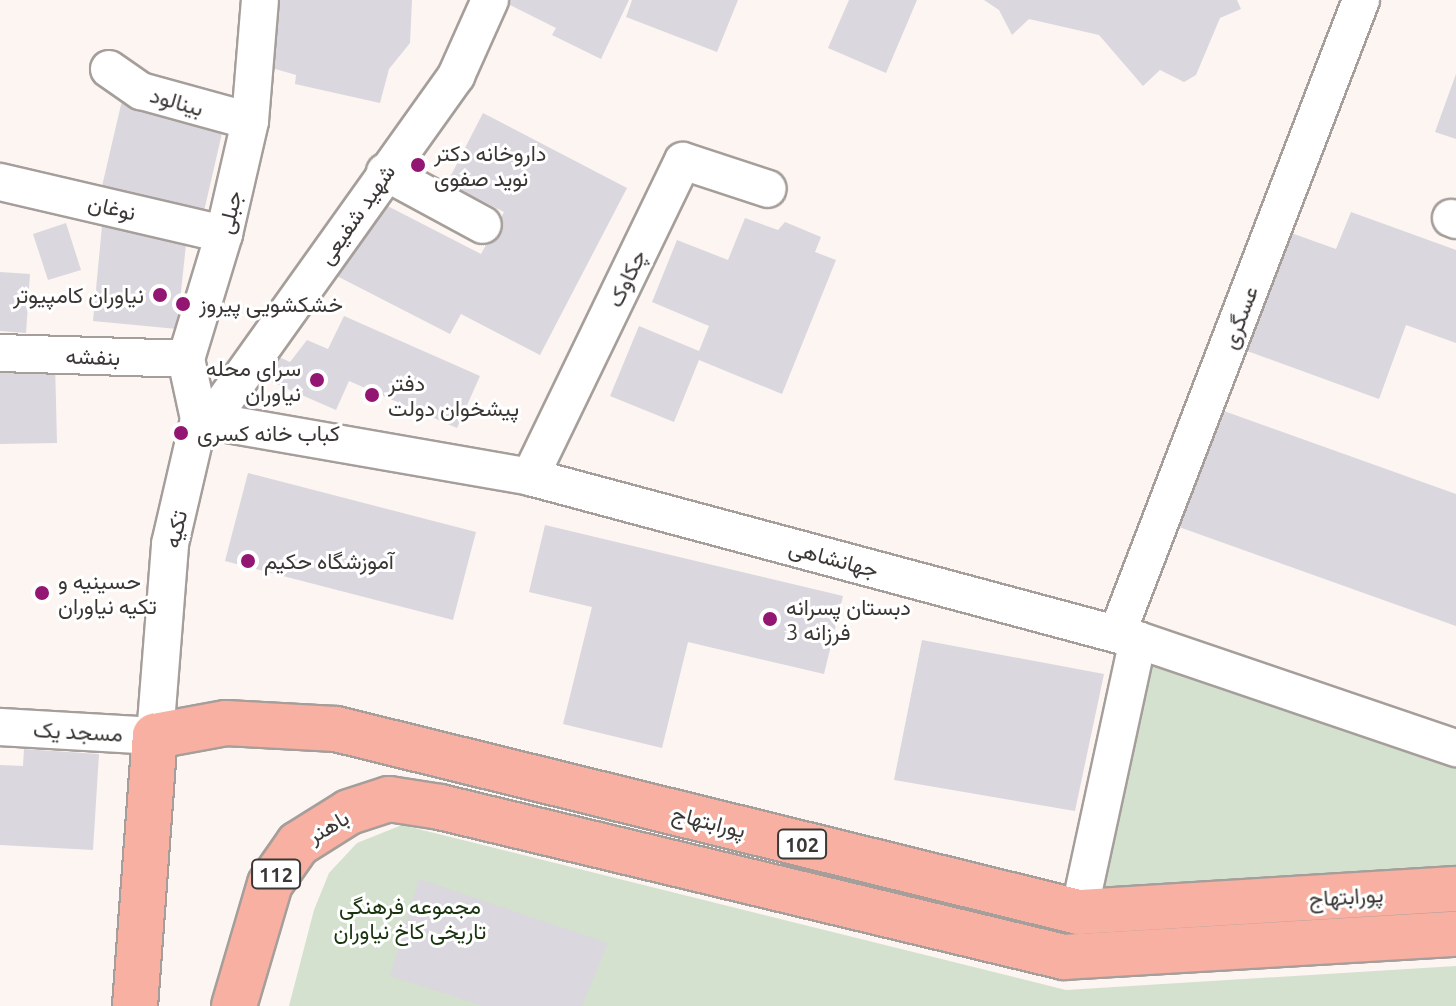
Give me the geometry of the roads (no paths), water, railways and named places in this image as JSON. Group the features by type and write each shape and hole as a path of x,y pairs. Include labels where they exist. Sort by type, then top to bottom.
{"main road":[{"name":"پورابتهاج","path":"155,736 226,723 336,729 1079,912 1456,889"},
{"path":"135,1006 155,736"},
{"name":"پورابتهاج","path":"389,799 440,807 1064,957 1456,934"},
{"name":"باهنر","path":"234,1006 270,884 298,844 349,812 389,799"}],"street":[{"name":"جبلی","path":"205,420 186,359 224,234 250,121 260,0"},
{"name":"شهید شفیعی","path":"205,420 456,76 490,0"},
{"name":"عسگری","path":"1079,912 1127,637 1361,0"},
{"name":"بینالود","path":"109,69 141,91 250,121"},
{"name":"چکاوک","path":"530,477 683,161 768,189"},
{"path":"385,172 483,225"},
{"name":"نوغان","path":"0,182 224,234"},
{"name":"بنفشه","path":"0,353 186,359"},
{"name":"جهانشاهی","path":"205,420 530,477 1127,637 1456,748"},
{"name":"تکیه","path":"155,736 170,544 205,420"},
{"name":"مسجد یک","path":"0,727 155,736"}],"place":[{"name":"داروخانه دکتر نوید صفوی","path":"418,165"},
{"name":"نیاوران کامپیوتر","path":"160,295"},
{"name":"خشکشویی پیروز","path":"183,304"},
{"name":"سرای محله نیاوران","path":"317,380"},
{"name":"دفتر پیشخوان دولت","path":"372,395"},
{"name":"کباب خانه کسری","path":"181,433"},
{"name":"آموزشگاه حکیم","path":"248,561"},
{"name":"حسینیه و تکیه نیاوران","path":"42,593"},
{"name":"دبستان پسرانه فرزانه 3","path":"770,619"}],"park label":[{"name":"مجموعه فرهنگی تاریخی کاخ نیاوران","path":"410,918"}]}
